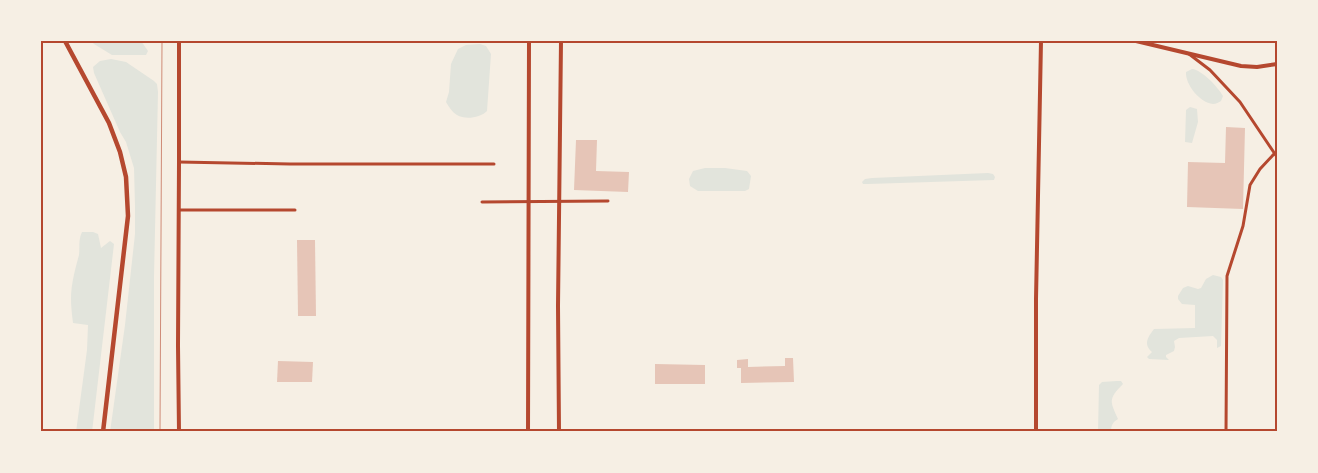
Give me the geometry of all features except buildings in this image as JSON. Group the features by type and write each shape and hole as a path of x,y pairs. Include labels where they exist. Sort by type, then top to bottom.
{"main road":[{"path":"65,41 109,124 120,152 126,177 128,216 103,432"}],"street":[{"path":"179,41 179,432"},
{"path":"528,432 529,41"},
{"path":"559,432 558,306 561,41"},
{"path":"1036,432 1036,299 1042,41"},
{"path":"1136,41 1241,66 1257,67 1277,64"},
{"path":"1187,53 1210,70 1240,102 1275,156 1260,169 1250,185 1243,226 1227,276 1226,432"},
{"path":"179,162 494,164"},
{"path":"482,202 608,201"},
{"path":"179,210 295,210"}],"shaded area":[{"path":"91,41 141,41 148,51 146,55 112,55"},
{"path":"480,44 486,46 491,54 487,111 477,117 460,117 449,108 446,102 449,92 451,64 458,49 466,45"},
{"path":"111,59 126,62 154,81 157,84 158,92 154,277 154,432 110,432 135,234 134,168 126,142 94,73 93,67 100,61"},
{"path":"1192,69 1200,72 1214,84 1223,96 1221,101 1214,104 1208,103 1198,97 1186,77 1186,72"},
{"path":"1190,107 1197,109 1198,122 1192,143 1185,142 1186,110"},
{"path":"705,168 747,171 751,176 749,189 745,191 698,191 690,186 689,179 693,171"},
{"path":"993,174 994,180 868,184 863,184 862,182 865,179 872,178"},
{"path":"82,232 98,234 101,248 110,241 114,244 92,432 76,432 87,350 88,325 73,323 71,299 72,282 79,255"},
{"path":"1213,275 1221,277 1223,280 1221,346 1217,348 1217,340 1213,336 1179,338 1174,341 1174,351 1166,355 1169,360 1149,359 1147,357 1152,352 1149,349 1147,340 1154,329 1195,328 1195,305 1182,304 1178,296 1183,288 1188,286 1201,288 1206,279"},
{"path":"1121,381 1123,384 1112,400 1118,419 1111,427 1111,432 1098,432 1099,385 1102,382"}],"tram line":[{"path":"160,432 162,41"}]}
